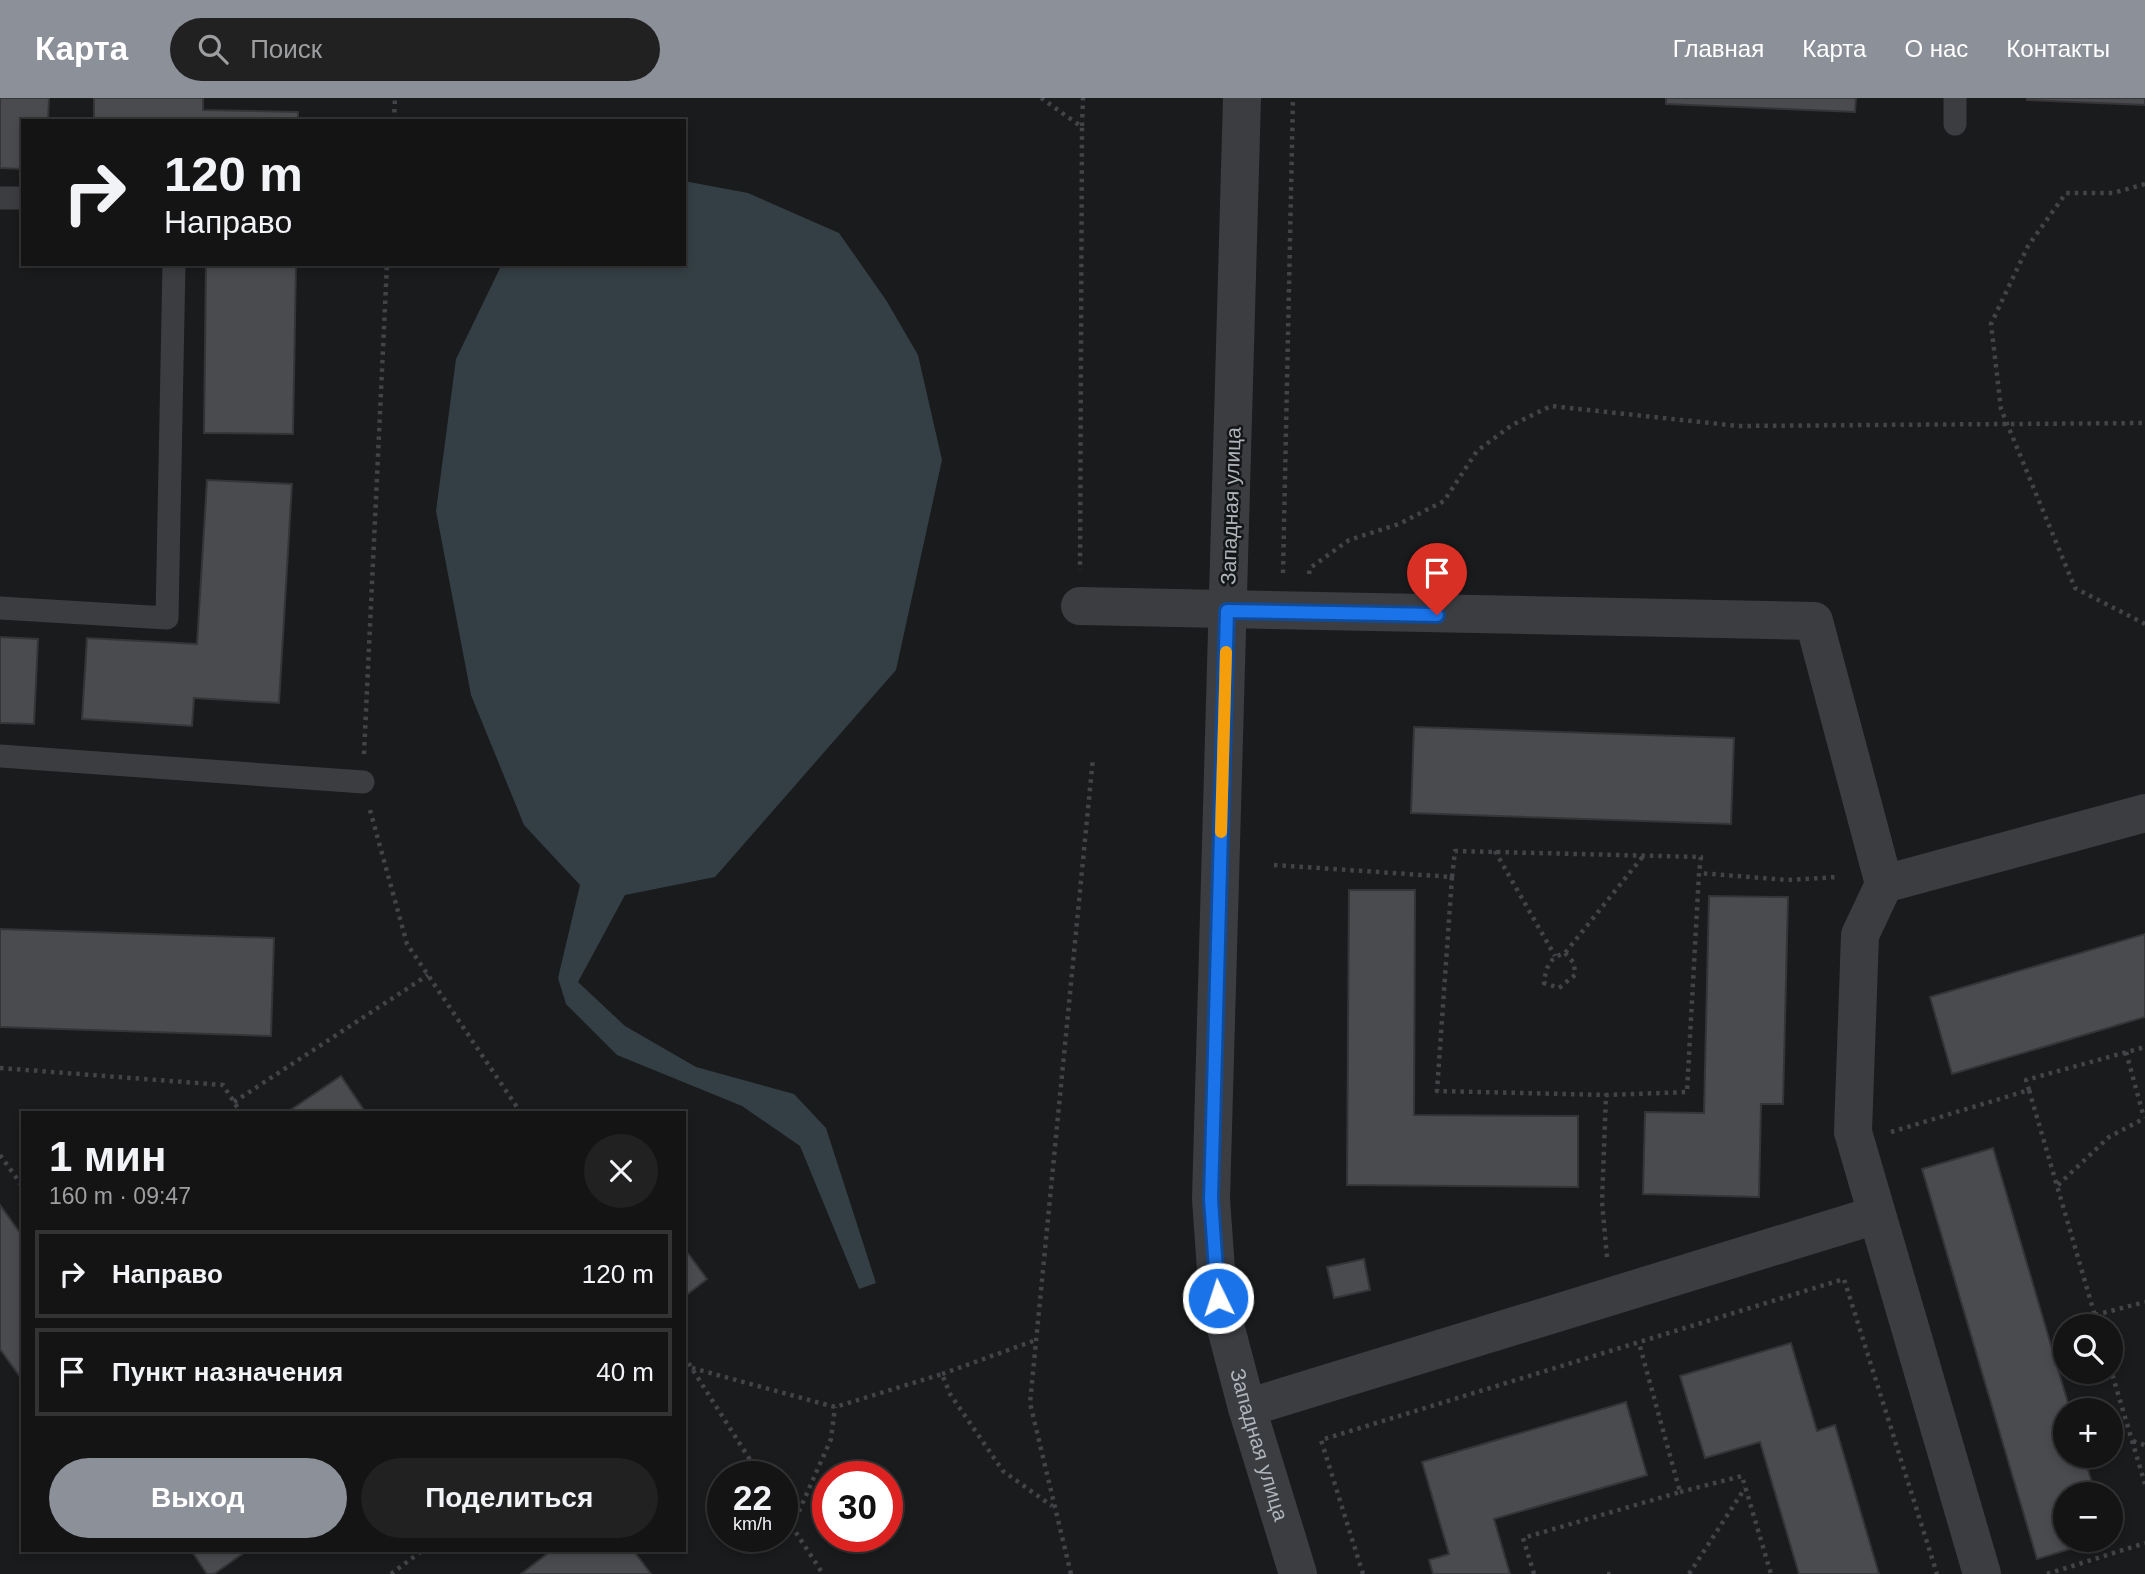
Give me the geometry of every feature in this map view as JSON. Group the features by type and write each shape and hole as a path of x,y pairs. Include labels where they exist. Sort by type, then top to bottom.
{"street":[{"name":"Западная улица","path":"1242,98 1211,1199 1218,1298 1247,1408 1298,1574"},
{"path":"1080,606 1814,621 1884,884 1860,935 1853,1132 1982,1574"},
{"path":"1884,884 2145,813"},
{"path":"1247,1408 1876,1215"}],"lane":[{"path":"1955,98 1955,124"},
{"path":"0,198 21,198"},
{"path":"0,608 167,618 174,266"},
{"path":"0,756 363,782"}],"path":[{"path":"394,119 395,98"},
{"path":"1041,98 1082,127"},
{"path":"1080,606 1083,98"},
{"path":"1293,98 1293,612"},
{"path":"2145,184 2113,193 2066,193 2028,246 1991,324 2001,409 2075,588 2145,624"},
{"path":"387,266 363,782 407,944 520,1111"},
{"path":"1293,612 1310,568 1349,540 1399,524 1444,501 1477,451 1512,425 1551,407 1738,426 2145,423"},
{"path":"1071,1574 1030,1403 1093,758"},
{"path":"1455,851 1644,855 1701,857 1687,1092 1606,1095 1437,1091 1455,851"},
{"path":"1495,851 1555,956"},
{"path":"1565,953 1574,963 1575,975 1559,988 1544,983 1546,966 1555,956 1565,953 1644,855"},
{"path":"1273,865 1452,877"},
{"path":"1699,873 1788,880 1836,877"},
{"path":"234,1102 428,975"},
{"path":"2095,1314 2026,1080 2145,1047"},
{"path":"2057,1186 2109,1137 2144,1118 2126,1052"},
{"path":"0,1068 223,1085 240,1111"},
{"path":"1856,1142 2029,1090"},
{"path":"1606,1095 1602,1202 1609,1297"},
{"path":"0,1155 21,1184"},
{"path":"1363,1574 1321,1440 1844,1279 1937,1574"},
{"path":"2099,1314 2145,1302"},
{"path":"692,1368 835,1407 942,1374 1035,1340"},
{"path":"1639,1343 1680,1493"},
{"path":"686,1360 751,1461"},
{"path":"942,1374 950,1394 1003,1471 1053,1507"},
{"path":"2115,1384 2145,1484"},
{"path":"798,1513 831,1439 835,1407"},
{"path":"2132,1441 2145,1445"},
{"path":"1534,1574 1523,1538 1742,1476 1771,1574"},
{"path":"1689,1574 1745,1488"},
{"path":"798,1536 822,1574"},
{"path":"2047,1574 2145,1544"},
{"path":"391,1574 420,1552"},
{"path":"1607,1574 1614,1574"}],"shaded area":[{"path":"686,181 748,193 839,233 886,300 918,355 942,460 896,670 715,877 625,895 578,982 625,1026 696,1067 794,1094 826,1128 876,1283 859,1289 800,1146 742,1106 617,1055 566,1004 558,978 580,885 524,825 471,695 436,511 456,359 501,266 686,266"}],"building":[{"path":"0,98 49,98 48,119 21,119 21,169 0,168"},
{"path":"94,98 203,98 203,110 298,112 298,119 94,119"},
{"path":"1666,98 1856,98 1855,112 1666,104"},
{"path":"2145,98 2145,105 2027,100"},
{"path":"206,266 296,266 293,434 204,433"},
{"path":"207,480 292,484 279,703 194,698 192,726 82,719 87,638 197,644"},
{"path":"0,637 38,639 34,724 0,723"},
{"path":"1414,727 1734,738 1731,824 1411,813"},
{"path":"1349,890 1415,890 1414,1115 1578,1116 1578,1187 1347,1185"},
{"path":"1709,896 1788,897 1783,1104 1761,1104 1759,1197 1643,1194 1645,1112 1704,1113"},
{"path":"0,929 274,938 271,1036 0,1027"},
{"path":"2145,934 2145,1017 1952,1074 1930,997"},
{"path":"341,1076 365,1111 289,1111"},
{"path":"1993,1148 2053,1352 2053,1384 2062,1384 2066,1398 2053,1398 2053,1468 2087,1468 2092,1482 2053,1482 2053,1552 2060,1552 2037,1559 1922,1169"},
{"path":"0,1205 21,1234 21,1378 0,1349"},
{"path":"686,1251 707,1279 686,1295"},
{"path":"1364,1259 1370,1290 1334,1298 1327,1267"},
{"path":"1791,1343 1817,1431 1835,1425 1879,1574 1799,1574 1760,1442 1705,1458 1680,1376"},
{"path":"1626,1402 1647,1475 1494,1519 1510,1574 1433,1574 1429,1560 1449,1554 1422,1462"},
{"path":"192,1552 245,1552 214,1574 207,1574"},
{"path":"549,1552 634,1552 651,1574 521,1574"}],"slow traffic":[{"path":"1221,832 1226,652"}],"route":[{"path":"1218,1298 1211,1199 1227,611 1437,615"}]}
